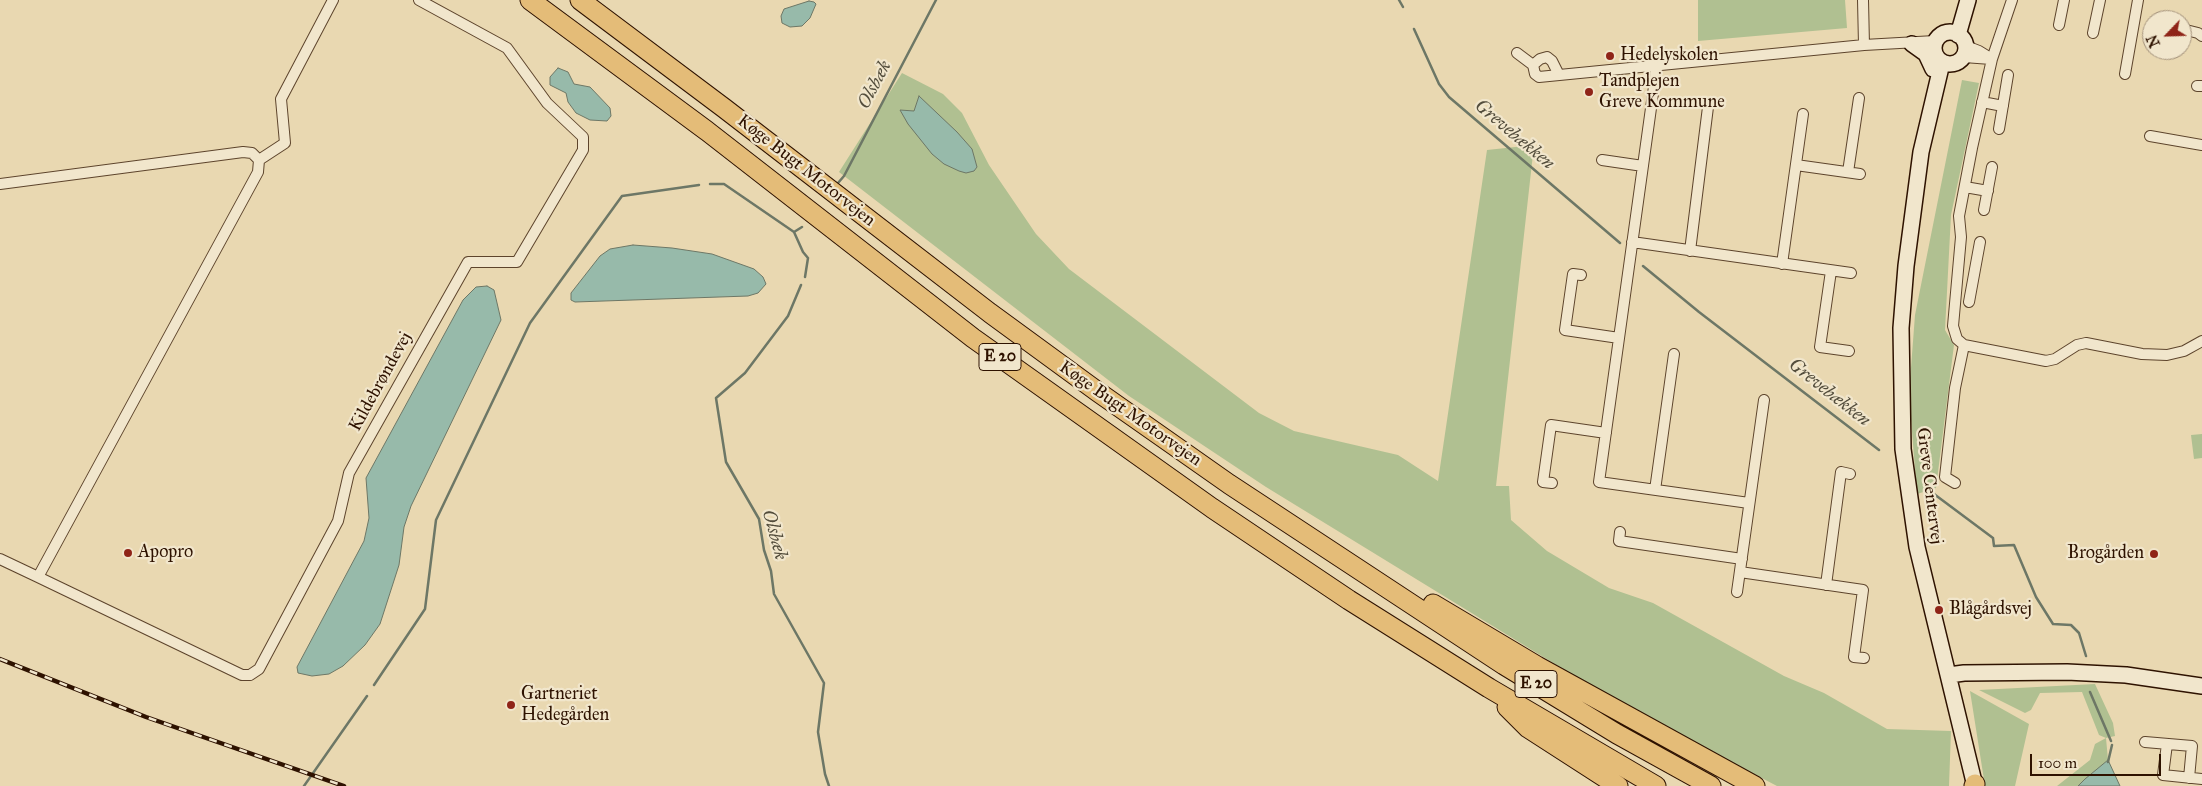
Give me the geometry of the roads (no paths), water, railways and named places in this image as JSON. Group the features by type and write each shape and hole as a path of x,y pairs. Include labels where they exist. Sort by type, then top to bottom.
{"highway":[{"name":"Køge Bugt Motorvejen","path":"530,0 708,131 973,338 1078,415 1341,594 1488,688 1656,786"},
{"name":"Køge Bugt Motorvejen","path":"580,0 724,108 990,313 1229,484 1504,665 1617,734 1711,786"},
{"path":"1366,575 1418,595 1538,666 1755,786"},
{"path":"1488,688 1528,728 1618,786"}],"street":[{"path":"259,160 285,143 281,99 333,0"},
{"name":"Kildebrøndevej","path":"0,559 242,675 250,675 259,669 338,521 349,473 468,262 517,262 583,150 583,137 547,103 507,48 419,0"},
{"path":"1863,0 1864,45"},
{"path":"1960,0 1959,42 1958,62 1946,64 1936,57 1934,45 1943,34 1959,42 1992,59"},
{"path":"1959,42 1968,0"},
{"path":"2012,0 1992,59 1959,216 1961,237 1953,326 1957,339 1964,345 2046,361 2055,359 2077,345 2086,343 2142,354 2167,355 2184,351 2202,341"},
{"path":"2059,25 2064,0"},
{"path":"2093,33 2100,0"},
{"path":"2125,74 2138,0"},
{"path":"1912,44 1930,60 1933,67 1934,93"},
{"path":"1517,53 1533,65 1535,74 1539,77 1864,45 1934,45"},
{"path":"1533,65 1540,59 1547,57 1552,61 1559,75"},
{"name":"Greve Centervej","path":"1946,64 1934,93 1921,152 1906,266 1901,328 1903,449 1917,547 1974,785"},
{"name":"Greve Centervej","path":"1917,185 1929,154 1946,64"},
{"path":"1657,65 1599,482 1749,503"},
{"path":"1999,129 2008,75"},
{"path":"1848,172 1859,98"},
{"path":"1982,102 2003,106"},
{"path":"1690,251 1708,107"},
{"path":"1782,264 1804,114"},
{"path":"2150,136 2202,146"},
{"path":"0,184 243,152 252,153 259,160 258,172 38,577"},
{"path":"1602,160 1643,166"},
{"path":"1796,165 1860,174"},
{"path":"1984,210 1992,167"},
{"path":"1964,187 1988,191"},
{"path":"1632,242 1850,273"},
{"path":"1969,302 1980,242"},
{"path":"1831,271 1820,347 1849,351"},
{"path":"1581,275 1573,274 1565,330 1619,338"},
{"path":"1957,276 1973,279"},
{"path":"1955,482 1945,477 1955,388 1964,345"},
{"path":"1655,490 1674,354"},
{"path":"1737,592 1764,400"},
{"path":"1552,483 1543,482 1551,425 1606,433"},
{"path":"1826,585 1841,472 1850,474"},
{"path":"1620,532 1619,542 1742,559"},
{"path":"1740,572 1863,590 1854,657 1864,658"},
{"path":"1949,675 2067,672 2126,675 2202,686"},
{"path":"2145,742 2192,746 2189,778"},
{"path":"2167,744 2163,775 2202,779"}],"waterway":[{"name":"Olsbæk","path":"838,183 844,176 936,0"},
{"name":"Grevebækken","path":"1399,0 1403,7"},
{"name":"Grevebækken","path":"1414,29 1439,84 1449,97 1620,243"},
{"path":"710,184 724,184 794,232"},
{"path":"374,685 425,609 436,520 530,323 622,196 699,185"},
{"name":"Olsbæk","path":"802,227 794,232 803,252 808,258 805,277"},
{"name":"Grevebækken","path":"1643,266 1699,312 1879,450"},
{"name":"Olsbæk","path":"801,285 788,316 745,373 716,398 726,462 759,519 764,550 771,571 774,594 824,683 818,732 825,774 829,786"},
{"name":"Grevebækken","path":"1934,494 1993,538 1994,546 2014,545 2036,597 2053,624 2071,625 2079,633 2086,656"},
{"name":"Grevebækken","path":"2090,692 2111,741"},
{"path":"304,786 367,696"},
{"name":"Grevebækken","path":"2108,762 2112,745"}],"railway":[{"path":"0,659 146,717 344,786"}],"place":[{"name":"Hedelyskolen","path":"1610,56"},
{"name":"Tandplejen Greve Kommune","path":"1589,92"},
{"name":"Apopro","path":"128,553"},
{"name":"Brogården","path":"2154,554"},
{"name":"Blågårdsvej","path":"1939,610"},
{"name":"Gartneriet Hedegården","path":"511,705"}]}
